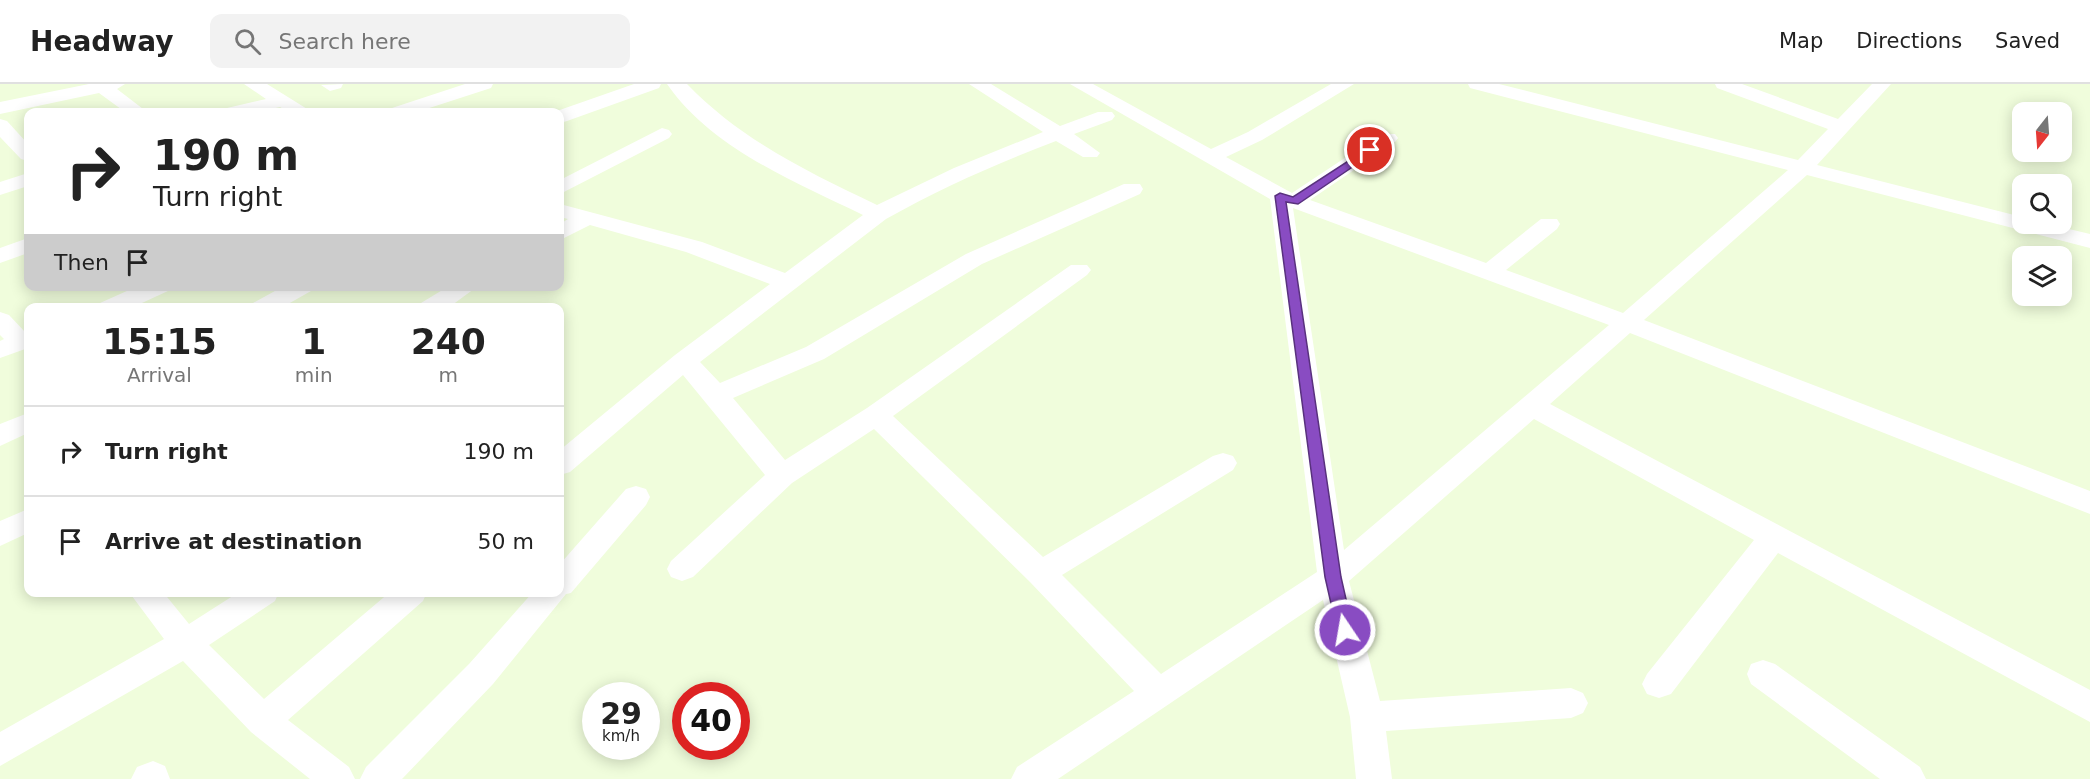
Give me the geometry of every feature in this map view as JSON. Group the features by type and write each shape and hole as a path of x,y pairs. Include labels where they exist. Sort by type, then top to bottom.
{"street":[{"path":"253,84 295,108"},
{"path":"411,108 484,84"},
{"path":"564,116 652,84"},
{"path":"676,84 710,118 740,139 810,181 878,214"},
{"path":"978,84 1090,153"},
{"path":"1079,84 1287,199 1491,271 2090,503"},
{"path":"1210,157 1284,120 1345,84"},
{"path":"1477,84 2090,241"},
{"path":"1724,84 1841,127"},
{"path":"1029,779 1333,577 1532,406 1802,168 1882,84"},
{"path":"0,108 109,86 133,108"},
{"path":"251,108 282,101"},
{"path":"564,462 684,361 878,214 912,194 979,164 1105,116"},
{"path":"0,125 24,151"},
{"path":"564,186 662,134"},
{"path":"1287,199 1388,138"},
{"path":"0,189 24,180"},
{"path":"716,395 815,353 974,259 1132,189"},
{"path":"1287,199 1333,577 1367,717 1374,779"},
{"path":"564,211 694,247 786,282"},
{"path":"564,231 586,218"},
{"path":"1491,271 1549,224"},
{"path":"0,256 24,247"},
{"path":"682,569 782,476 876,415 1078,270"},
{"path":"121,303 148,291"},
{"path":"271,303 294,291"},
{"path":"438,303 459,291"},
{"path":"0,320 16,344"},
{"path":"684,361 716,395 782,476"},
{"path":"1532,406 2090,706"},
{"path":"876,415 1041,573 1158,693"},
{"path":"2,433 24,424"},
{"path":"1041,573 1223,463"},
{"path":"564,579 636,497"},
{"path":"0,535 24,522"},
{"path":"1659,684 1774,536"},
{"path":"148,597 186,643 263,721 337,779"},
{"path":"0,750 186,643 256,597"},
{"path":"263,721 406,597"},
{"path":"378,779 481,674 548,597"},
{"path":"1763,674 1908,779"},
{"path":"1367,717 1571,703"}],"route":[{"path":"1345,630 1333,577 1280,196 1294,201 1370,150"}]}
